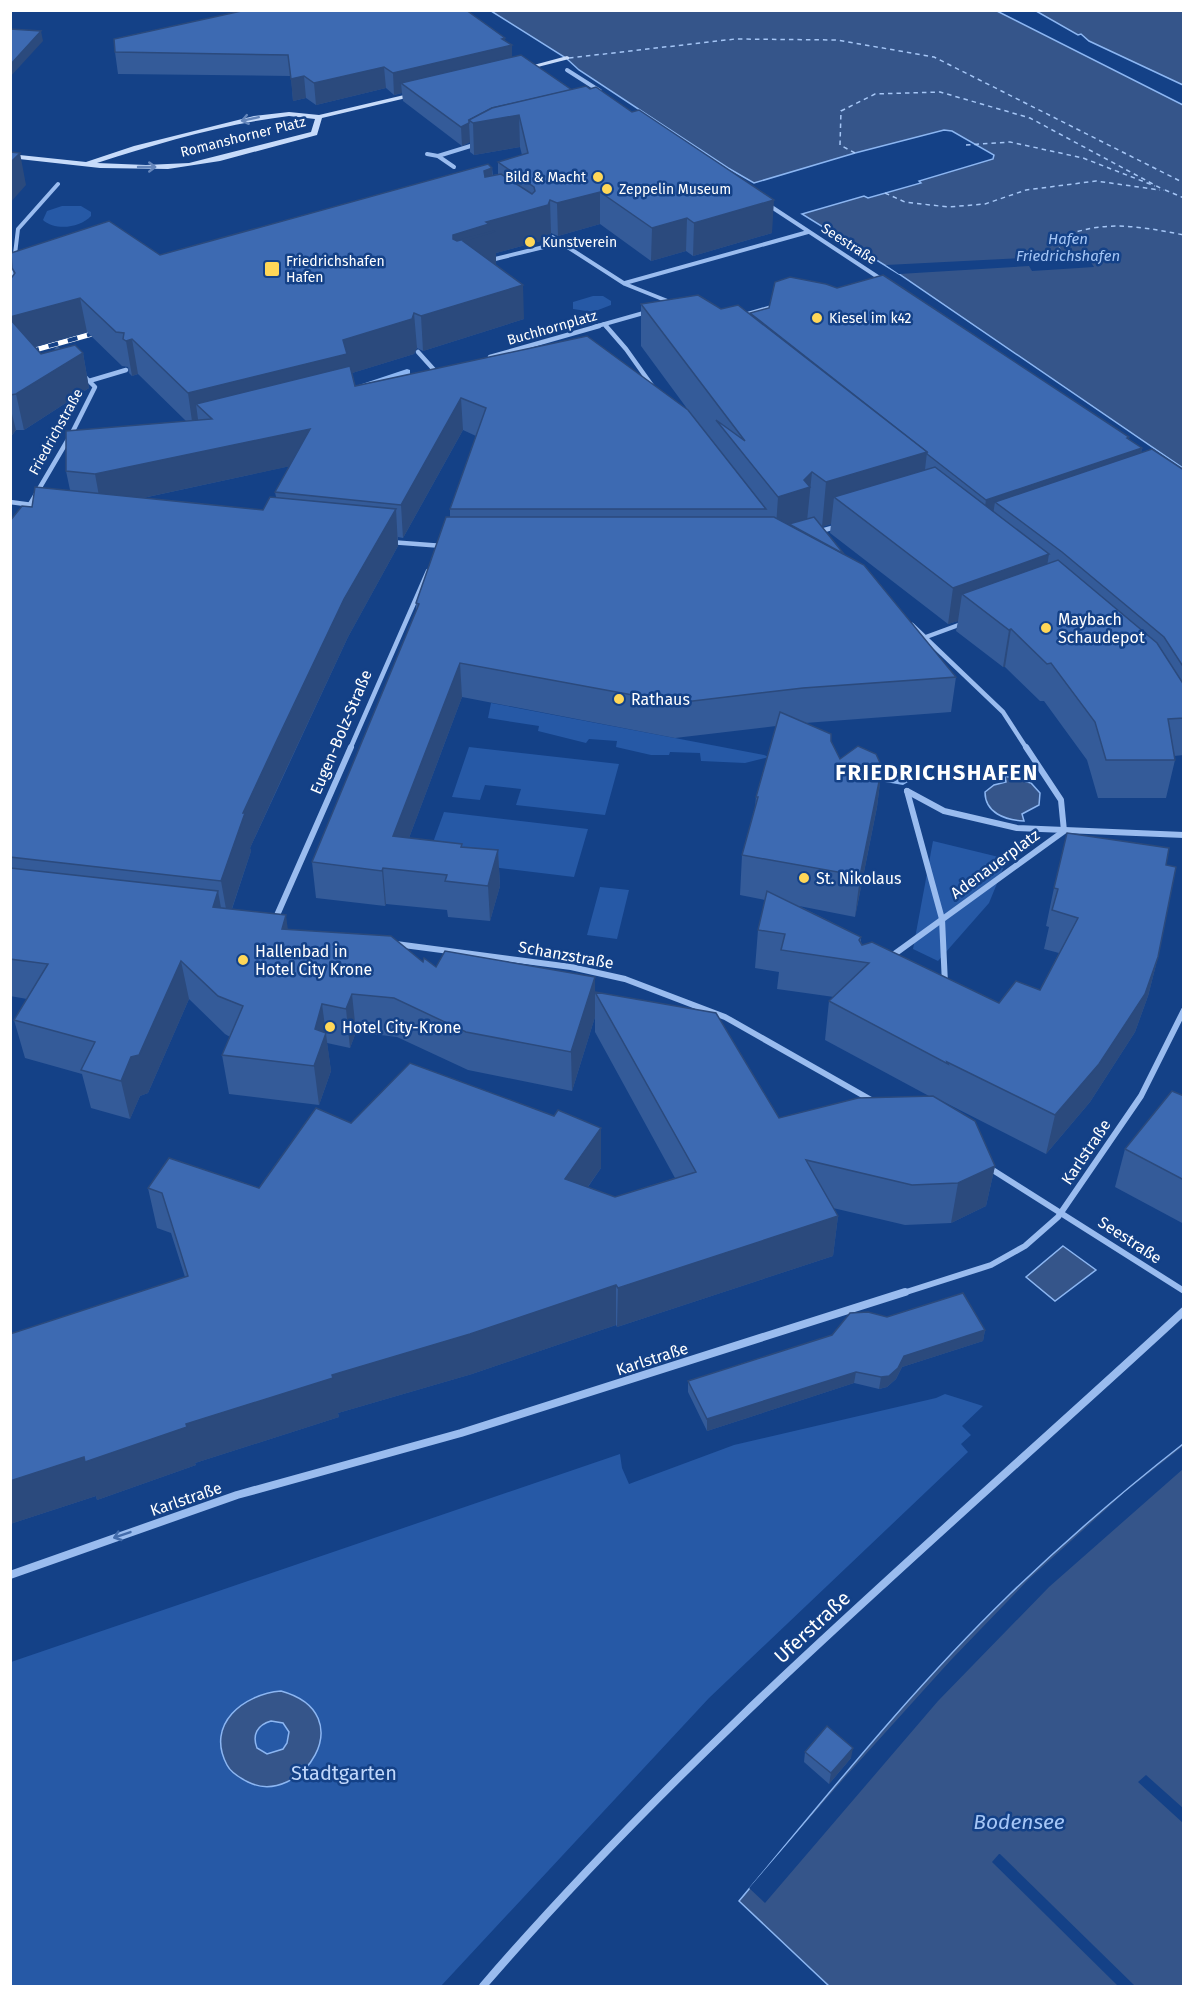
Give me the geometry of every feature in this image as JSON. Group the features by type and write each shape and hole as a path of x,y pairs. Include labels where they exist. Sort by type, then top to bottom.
{"main road":[{"path":"517,70 567,58"},
{"name":"Romanshorner Platz","path":"88,163 254,118 288,114 319,117 424,92"},
{"name":"Romanshorner Platz","path":"10,156 144,167 189,165 314,133 319,117"}],"street":[{"path":"567,70 602,92"},
{"path":"438,156 469,148 484,140"},
{"path":"427,154 438,156 454,167"},
{"path":"14,292 13,271 18,229 58,184"},
{"name":"Seestraße","path":"760,200 889,284"},
{"path":"625,284 808,232"},
{"path":"552,237 625,284 675,304 664,307"},
{"path":"482,263 560,243"},
{"path":"868,280 879,277"},
{"path":"737,317 780,305"},
{"name":"Buchhornplatz","path":"482,359 654,310"},
{"path":"604,324 626,349 659,395"},
{"path":"418,352 436,372"},
{"path":"89,381 126,370"},
{"path":"424,375 445,370"},
{"name":"Friedrichstraße","path":"23,513 30,505 73,431 95,387 82,374"},
{"path":"73,431 84,431"},
{"path":"10,502 52,507"},
{"path":"807,535 841,525"},
{"path":"386,542 451,546"},
{"path":"435,556 439,546"},
{"name":"Eugen-Bolz-Straße","path":"270,931 398,634 430,566"},
{"path":"926,637 968,622"},
{"name":"Adenauerplatz","path":"909,623 1003,712 1061,800 1064,831"},
{"name":"Adenauerplatz","path":"946,995 942,920 907,791 944,811 1017,828 1184,835"},
{"name":"Adenauerplatz","path":"878,965 1064,831"},
{"name":"Schanzstraße","path":"387,944 571,967 625,979 725,1017 879,1104"},
{"name":"Karlstraße","path":"10,1575 237,1495 461,1433 991,1265 1025,1246 1061,1212 1141,1096 1184,1010"},
{"path":"984,1165 1061,1212"},
{"name":"Seestraße","path":"1061,1212 1184,1291"},
{"name":"Uferstraße","path":"483,1986 512,1952 689,1767 839,1623 1079,1409 1184,1311"}],"green space":[{"path":"62,206 81,206 91,212 91,216 81,223 67,227 54,226 43,220 47,211"},
{"path":"593,296 603,296 611,301 611,305 593,312 573,309 573,302"},
{"path":"491,703 769,757 745,763 701,761 700,753 670,752 669,755 651,755 616,747 617,741 589,739 586,743 538,731 539,726 488,718"},
{"path":"469,747 619,764 605,815 516,805 521,789 485,785 480,800 452,797"},
{"path":"444,812 588,829 574,877 427,859"},
{"path":"933,841 1007,859 989,903 938,961 913,949"},
{"path":"600,887 629,890 617,939 587,935"},
{"name":"Stadtgarten","path":"945,1394 983,1406 962,1426 971,1435 961,1444 968,1452 709,1698 441,1986 11,1986 11,1662 620,1454 622,1468 629,1484 734,1445"}],"water":[{"name":"Hafen Friedrichshafen","path":"491,11 997,11 1183,105 1183,468 899,274 802,214 921,183 919,181 993,159 994,155 952,131 944,130 754,183"},
{"path":"1036,11 1183,11 1183,85 1089,41 1081,34 1078,35"},
{"path":"1005,776 1031,783 1040,793 1039,805 1022,814 1024,821 1003,817 988,805 985,792 994,785 1006,782"},
{"path":"1063,1246 1096,1270 1055,1301 1026,1277"},
{"name":"Bodensee","path":"1183,1444 1183,1986 829,1986 739,1901 903,1706 973,1631 1072,1536"},
{"path":"281,1691 306,1703 318,1719 321,1737 315,1755 303,1771 287,1782 268,1786 248,1782 239,1777 227,1765 221,1750 221,1737 225,1724 232,1714 242,1705 267,1693","holes":["271,1721 283,1723 289,1732 283,1749 267,1754 257,1748 255,1739 262,1725"]}],"pier":[{"path":"1084,251 1094,267 1032,271 1029,266 899,274 886,265 1025,258 1024,254"},
{"path":"1183,1446 1183,1469 1049,1587 938,1701 765,1903 749,1888 950,1661 1029,1579 1125,1492"},
{"path":"1146,1775 1183,1808 1183,1823 1138,1782"},
{"path":"999,1854 1135,1986 1118,1986 992,1862"}],"building":[{"path":"246,10 466,10 512,45 393,73 384,67 314,83 304,76 291,79 288,55 115,52 114,39"},
{"path":"10,29 41,31 10,65"},
{"path":"521,55 572,90 492,108 461,127 401,83"},
{"path":"586,86 590,89 596,87 632,112 639,110 774,200 694,223 687,218 652,228 600,192 557,203 550,200 548,205 486,222 489,224 453,235 453,239 457,241 495,231 463,241 523,285 421,316 414,313 412,319 343,340 347,354 188,393 132,339 126,341 123,339 124,333 116,332 80,298 10,317 10,276 12,277 15,273 12,268 11,253 109,221 160,255 488,164 492,168 484,171 485,177 501,174 532,194 535,191 534,187 498,162 528,153 519,115 473,123 469,120 492,108"},
{"path":"10,152 20,153 10,163"},
{"path":"883,275 1129,437 1127,438 1142,448 986,500 750,313 769,308 775,282 790,277 837,288"},
{"path":"698,295 721,309 738,305 927,452 826,482 812,472 804,480 810,487 778,497 716,420 745,441 641,304"},
{"path":"10,319 41,354 75,345 83,353 16,394 10,395"},
{"path":"587,336 688,410 766,509 450,509 486,408 461,398 401,505 275,492 310,429 95,474 66,471 66,431 212,419 196,404 350,366 355,386"},
{"path":"1152,449 1184,470 1184,668 1164,637 1062,552 995,502"},
{"path":"935,467 1049,554 953,588 834,497"},
{"path":"35,487 263,510 270,497 396,509 344,599 277,740 243,813 245,813 221,881 10,857 10,521 22,506 32,507"},
{"path":"446,517 774,517 864,565 956,677 803,688 676,703 460,663 393,836 462,844 461,847 498,850 488,886 445,881 447,875 383,868 382,871 312,862 419,604 416,603"},
{"path":"814,517 844,554 789,524"},
{"path":"1058,560 1157,643 1184,685 1184,718 1168,719 1175,760 1106,760 1095,722 1051,663 1047,664 1011,629 1009,630 962,594"},
{"path":"780,712 831,734 831,741 840,759 858,746 876,754 882,767 860,876 742,855"},
{"path":"1067,833 1169,848 1166,865 1176,867 1158,957 1145,994 1099,1064 1055,1115 947,1062 948,1064 829,1001 869,963 781,950 785,934 758,930 767,891 861,937 859,940 862,945 872,942 999,1003 1016,981 1040,990 1078,918 1052,910 1058,889 1054,888"},
{"path":"10,868 218,891 213,907 286,915 282,929 391,936 423,962 424,958 436,967 445,951 595,977 571,1052 466,1032 394,998 352,994 346,1009 322,1004 315,1029 326,1033 314,1066 222,1055 243,1006 218,996 181,961 139,1055 131,1057 121,1081 81,1070 95,1042 14,1020 48,964 10,959"},
{"path":"595,992 716,1013 779,1118 858,1098 933,1096 975,1121 995,1166 958,1183 912,1185 806,1160 838,1216 618,1288 616,1285 470,1334 332,1375 333,1378 186,1424 187,1427 85,1462 84,1457 10,1481 10,1334 188,1276 162,1193 148,1188 169,1158 259,1188 316,1108 351,1123 410,1063 554,1116 558,1110 601,1128 565,1179 615,1197 696,1172"},
{"path":"1172,1091 1184,1096 1184,1180 1125,1149"},
{"path":"963,1293 985,1330 904,1356 898,1368 889,1376 881,1377 856,1372 707,1419 688,1381 832,1335 850,1313 868,1312 887,1317"},
{"path":"827,1726 853,1748 831,1773 805,1752"}],"waterway":[{"path":"360,386 407,372"},
{"path":"865,776 903,782"}],"ferry route":[{"path":"569,58 735,39 837,40 934,57 1184,183"},
{"path":"855,153 840,145 841,111 875,94 940,92 1030,118 1164,190"},
{"path":"966,145 1010,142 1083,158 1155,186"},
{"path":"885,193 905,202 948,207 985,204 1026,190 1096,181 1160,190"},
{"path":"1165,190 1184,198"},
{"path":"1060,252 1058,239 1089,229 1120,226 1184,235"}],"tunnel":[{"path":"47,338 59,351"}],"railway":[{"path":"10,357 106,330"}],"place":[{"name":"Bild & Macht","path":"598,177"},
{"name":"Zeppelin Museum","path":"607,189"},
{"name":"Kunstverein","path":"530,242"},
{"name":"Friedrichshafen Hafen","path":"272,269"},
{"name":"Kiesel im k42","path":"817,318"},
{"name":"Maybach Schaudepot","path":"1046,628"},
{"name":"Rathaus","path":"619,699"},
{"name":"St. Nikolaus","path":"804,878"},
{"name":"Hallenbad in Hotel City Krone","path":"243,960"},
{"name":"Hotel City-Krone","path":"330,1027"}],"district":[{"name":"FRIEDRICHSHAFEN","path":"937,772"}]}
